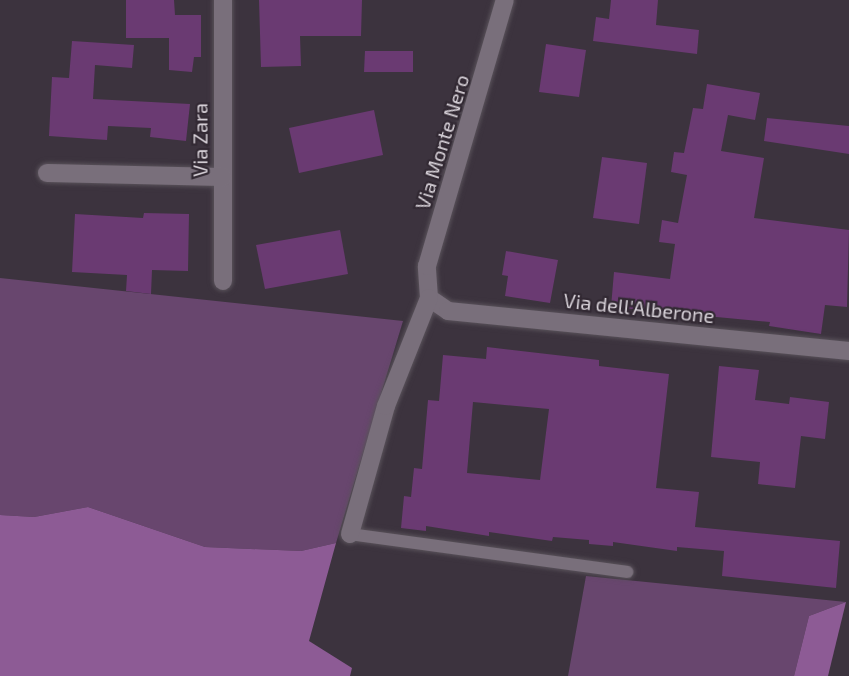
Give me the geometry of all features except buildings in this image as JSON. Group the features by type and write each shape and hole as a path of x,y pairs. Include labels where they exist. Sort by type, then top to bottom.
{"street":[{"name":"Via Zara","path":"223,0 223,280"},
{"name":"Via Monte Nero","path":"429,298 427,266 505,0"},
{"path":"47,173 223,177"},
{"path":"350,534 386,406 429,298"},
{"name":"Via dell'Alberone","path":"429,298 448,312 849,351"}],"lane":[{"path":"350,534 627,572"}],"shaded area":[{"path":"0,278 403,321 336,543 301,551 205,547 88,507 34,517 0,515"},
{"path":"88,507 205,547 301,551 336,543 309,641 352,668 350,676 0,676 0,515 34,517"},
{"path":"586,576 846,602 809,616 794,676 568,676"},
{"path":"846,602 828,676 794,676 809,616"}]}
